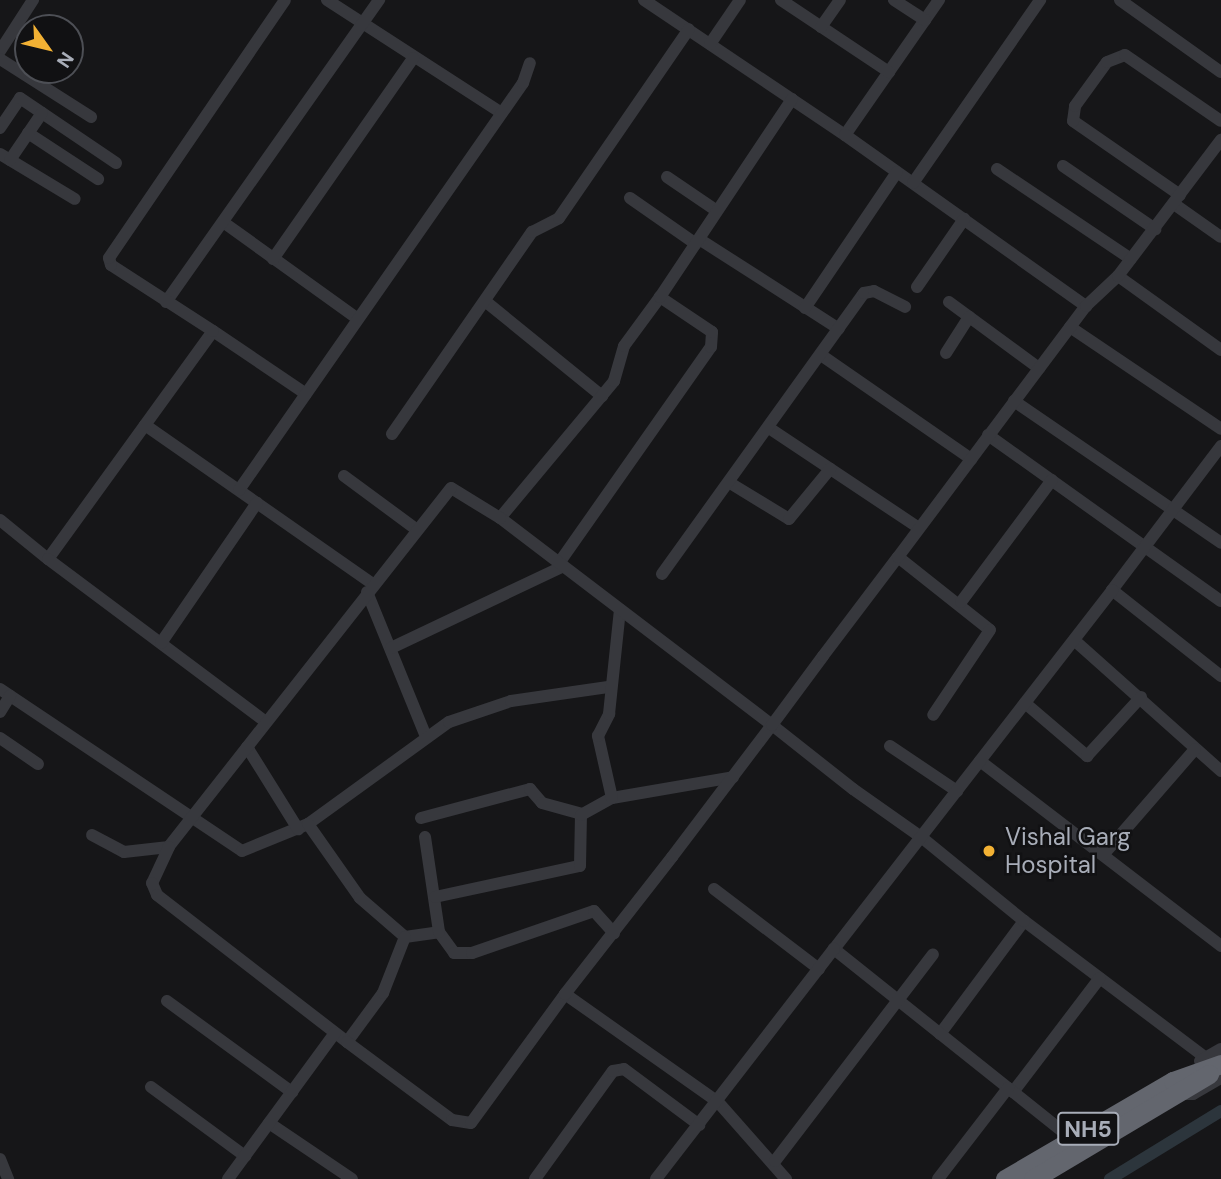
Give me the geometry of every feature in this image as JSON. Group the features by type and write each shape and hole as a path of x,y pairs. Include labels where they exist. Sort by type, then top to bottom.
{"highway":[{"name":"NH5","path":"1033,1179 1216,1062"},
{"name":"NH5","path":"1005,1179 1072,1139 1177,1088"}],"street":[{"path":"0,51 33,0"},
{"path":"285,0 111,252 111,265 306,394"},
{"path":"327,0 502,113"},
{"path":"166,302 379,0"},
{"path":"644,0 845,135 1086,306"},
{"path":"710,44 740,0"},
{"path":"780,0 889,72"},
{"path":"821,27 840,0"},
{"path":"894,0 925,20"},
{"path":"845,135 939,0"},
{"path":"913,183 1040,0"},
{"path":"1120,0 1221,72"},
{"path":"392,434 532,232 559,218 689,29"},
{"path":"1221,121 1125,55 1107,62 1075,106 1073,121 1177,199 1221,237"},
{"path":"273,258 413,58"},
{"path":"0,59 91,117"},
{"path":"239,490 502,113 530,63"},
{"path":"0,128 20,99 116,163"},
{"path":"500,518 616,378 624,346 660,297 792,99"},
{"path":"42,113 28,133 5,157 75,199"},
{"path":"28,133 98,179"},
{"path":"1221,140 1118,276 1086,306 988,435 898,558 772,725 733,777 466,1125 347,1042 154,891 154,873 169,847 450,488 500,518 562,564 620,610 772,725 921,837 1024,921 1216,1062 1221,1049"},
{"path":"1063,166 1155,229"},
{"path":"997,169 1131,259"},
{"path":"805,308 897,172"},
{"path":"667,177 717,211"},
{"path":"630,198 839,328"},
{"path":"917,287 964,219"},
{"path":"223,222 358,319"},
{"path":"1118,276 1221,350"},
{"path":"662,574 730,484 839,328 870,291 905,307"},
{"path":"391,648 562,564 714,341 712,332 660,297"},
{"path":"485,301 603,396"},
{"path":"949,302 1039,368"},
{"path":"946,354 969,317"},
{"path":"1070,327 1221,429"},
{"path":"48,559 213,331"},
{"path":"821,355 971,458"},
{"path":"1014,401 1174,508 1221,543"},
{"path":"145,425 257,503 370,588 425,734"},
{"path":"769,428 919,528"},
{"path":"988,435 1221,601"},
{"path":"660,1178 1219,451"},
{"path":"730,484 789,519 830,469"},
{"path":"344,476 416,529"},
{"path":"961,602 1052,480"},
{"path":"161,643 257,503"},
{"path":"0,520 48,559 267,722"},
{"path":"898,558 987,623 989,635 933,715"},
{"path":"1112,590 1220,674"},
{"path":"612,798 598,739 608,714 608,687 620,610"},
{"path":"1074,640 1221,771"},
{"path":"0,712 5,692 190,821 239,850 303,826 425,734 511,701 608,687"},
{"path":"1025,703 1087,756 1141,697"},
{"path":"0,738 38,764"},
{"path":"890,746 957,791"},
{"path":"247,747 303,826 360,898 405,937 439,932"},
{"path":"1103,855 1195,749"},
{"path":"980,761 1221,946"},
{"path":"421,818 530,789 542,803 582,814 612,798 733,777"},
{"path":"435,897 578,868 582,814"},
{"path":"92,835 124,852 169,847"},
{"path":"425,836 439,932 454,953 472,953 594,911 614,933"},
{"path":"714,889 819,969"},
{"path":"940,1034 1024,921"},
{"path":"347,1042 383,993 405,937"},
{"path":"834,949 1072,1139"},
{"path":"775,1161 900,1002 933,954"},
{"path":"938,1179 1100,978"},
{"path":"565,994 718,1102 775,1161 786,1179"},
{"path":"167,1001 292,1092"},
{"path":"228,1179 335,1033"},
{"path":"535,1179 613,1071 624,1069 699,1125"},
{"path":"1177,1088 1221,1078"},
{"path":"151,1087 245,1156"},
{"path":"269,1123 352,1179"},
{"path":"0,1159 8,1179"}],"waterway":[{"path":"1110,1179 1221,1111"}],"place":[{"name":"Vishal Garg Hospital","path":"989,851"}]}
